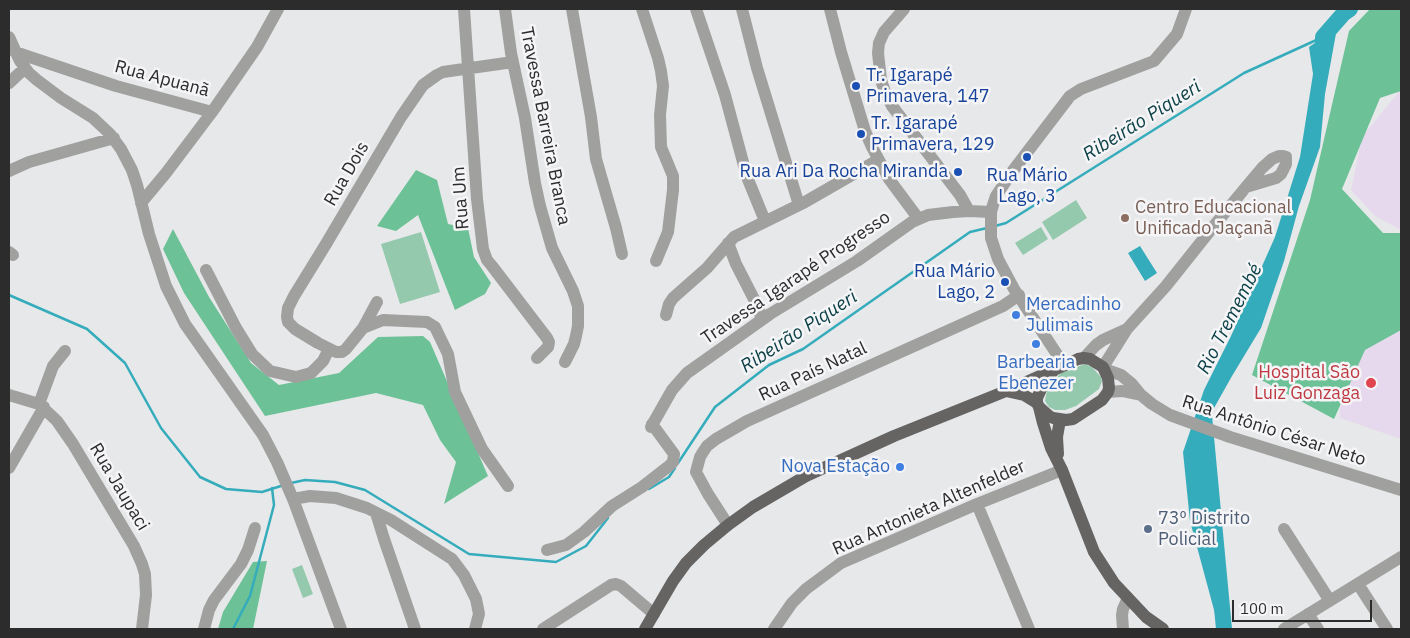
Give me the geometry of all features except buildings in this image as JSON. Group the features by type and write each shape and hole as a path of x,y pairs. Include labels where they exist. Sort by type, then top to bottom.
{"main road":[{"path":"645,629 673,581 686,563 704,545 728,525 767,498 806,476 894,436 1084,358 1095,361 1104,368 1109,385 1108,392 1102,400 1072,419 1060,420 1049,416 1024,395 1006,391"},
{"path":"1059,367 1040,389 1037,398 1051,448 1061,467 1092,548 1101,565 1114,583 1146,617 1163,629"},
{"path":"1060,420 1057,437 1061,467"}],"street":[{"name":"Rua Apuanã","path":"15,52 116,86 212,112 257,47 278,9"},
{"name":"Rua Um","path":"464,9 477,199 483,249 487,260 548,338 548,347 537,358"},
{"name":"Travessa Barreira Branca","path":"505,9 538,196 552,248 573,291 578,306 576,336 565,362"},
{"path":"572,9 591,117 597,164 622,254"},
{"path":"642,9 661,72 663,86 660,114 661,147 673,176 674,184 668,232 656,261"},
{"path":"696,9 725,95 747,177 765,221"},
{"path":"830,9 865,131 878,160 899,194 918,218"},
{"path":"904,9 884,32 879,43 878,53 881,80 892,106 960,195 969,211"},
{"path":"1059,367 998,259 991,238 990,215 996,196 1070,96 1081,89 1154,61 1177,34 1186,9"},
{"path":"745,12 758,68 799,205"},
{"path":"9,36 15,52 25,68 45,86 93,118 114,138 121,150 132,170 166,286 175,306 185,324 263,435 292,496 341,629"},
{"name":"Rua Dois","path":"329,349 291,325 287,317 288,308 414,98 423,85 437,75 468,68 513,62"},
{"path":"9,83 25,68"},
{"path":"141,203 212,112"},
{"path":"9,171 29,162 114,138"},
{"path":"666,315 673,298 707,268 734,237 799,205 878,160"},
{"path":"1104,368 1127,329 1166,286 1246,187"},
{"name":"Travessa Igarapé Progresso","path":"547,550 566,545 584,532 612,506 670,466 673,462 674,454 651,425 672,390 687,373 762,319 856,261 918,218 928,215 969,211 990,215"},
{"path":"728,243 762,319"},
{"path":"206,270 236,328 252,354 270,371 296,377 311,373 323,361 329,349 336,352 342,352 346,349 363,328 377,302"},
{"name":"Rua País Natal","path":"728,525 696,472 700,457 707,446 747,421 1003,306 1019,296"},
{"path":"363,328 383,320 427,322 435,327 448,354 455,392 482,449 508,486"},
{"path":"1084,358 1103,340 1127,329"},
{"path":"9,468 41,406 53,366 65,350"},
{"name":"Rua Antônio César Neto","path":"1104,368 1121,375 1152,404 1170,415 1401,490"},
{"name":"Rua Antônio César Neto","path":"1108,392 1122,391 1141,395"},
{"path":"9,395 41,406"},
{"name":"Rua Jaupaci","path":"41,406 57,421 69,438 134,546 145,574 146,595 142,629"},
{"name":"Rua Antonieta Altenfelder","path":"774,629 792,603 806,589 841,563 1061,467"},
{"path":"292,496 336,498 368,508 391,520 452,559 464,575 476,599 479,614 475,629"},
{"path":"977,504 1029,629"},
{"path":"376,513 415,629"},
{"path":"204,629 214,600 241,564 248,550 254,528"},
{"path":"1284,529 1330,601"},
{"path":"1284,629 1401,557"},
{"path":"543,629 611,585 616,584 621,586 654,614"},
{"path":"1358,584 1387,629"},
{"path":"1123,629 1122,615 1128,598"},
{"path":"208,629 214,600"},
{"path":"1308,614 1318,629"}],"shaded area":[{"path":"1401,89 1401,230 1375,216 1351,190 1362,137"},
{"name":"Hospital São Luiz Gonzaga","path":"1401,313 1401,439 1340,418 1342,347"}],"green space":[{"path":"1370,9 1401,9 1401,91 1380,98 1342,189 1383,233 1401,233 1401,330 1365,350 1334,419 1252,375 1310,200 1349,31"},
{"path":"416,170 437,180 448,224 468,228 474,257 491,283 485,294 455,310 418,215 396,231 377,226"},
{"path":"1076,200 1087,218 1053,240 1042,222"},
{"path":"1041,227 1048,239 1023,255 1015,243"},
{"path":"173,229 209,297 251,363 279,385 339,373 378,337 423,336 430,342 488,476 444,504 456,462 440,440 423,405 376,393 265,416 184,293 163,249"},
{"path":"421,232 440,292 400,304 381,244"},
{"path":"1085,364 1092,367 1101,377 1102,381 1099,389 1076,406 1065,410 1055,410 1049,407 1045,401 1049,386 1061,373"},
{"path":"267,561 253,629 218,629 223,612 253,562"},
{"path":"302,565 313,594 303,598 292,569"}],"water":[{"path":"1337,28 1325,94 1320,147 1299,206 1284,261 1261,328 1209,417 1202,467 1210,546 1225,614 1226,629 1218,629 1190,521 1183,452 1204,390 1231,336 1275,237 1300,157 1313,74 1309,47"},
{"path":"1140,246 1157,273 1145,281 1128,253"}],"waterway":[{"name":"Rio Tremembé","path":"1323,58 1323,37 1344,13 1350,9"},
{"name":"Ribeirão Piqueri","path":"995,226 1006,223 1244,73 1323,37"},
{"name":"Ribeirão Piqueri","path":"678,463 715,407 769,365 803,349 970,232 987,228"},
{"name":"Ribeirão Piqueri","path":"9,295 87,329 125,363 161,428 200,477 226,489 262,492 284,485"},
{"name":"Rio Tremembé","path":"1204,416 1224,629"},
{"name":"Ribeirão Piqueri","path":"649,489 669,477 675,468"},
{"name":"Ribeirão Piqueri","path":"291,483 305,480 335,482 365,490 469,554 556,562 586,546 608,518"},
{"path":"233,629 250,596 274,505 272,488"}],"place":[{"name":"Tr. Igarapé Primavera, 147","path":"856,86"},
{"name":"Tr. Igarapé Primavera, 129","path":"861,134"},
{"name":"Rua Mário Lago, 3","path":"1027,157"},
{"name":"Rua Ari Da Rocha Miranda","path":"958,172"},
{"name":"Centro Educacional Unificado Jaçanã","path":"1125,218"},
{"name":"Rua Mário Lago, 2","path":"1005,282"},
{"name":"Mercadinho Julimais","path":"1016,315"},
{"name":"Barbearia Ebenezer","path":"1036,344"},
{"name":"Hospital São Luiz Gonzaga","path":"1371,383"},
{"name":"Nova Estação","path":"900,467"},
{"name":"73º Distrito Policial","path":"1148,529"}]}
